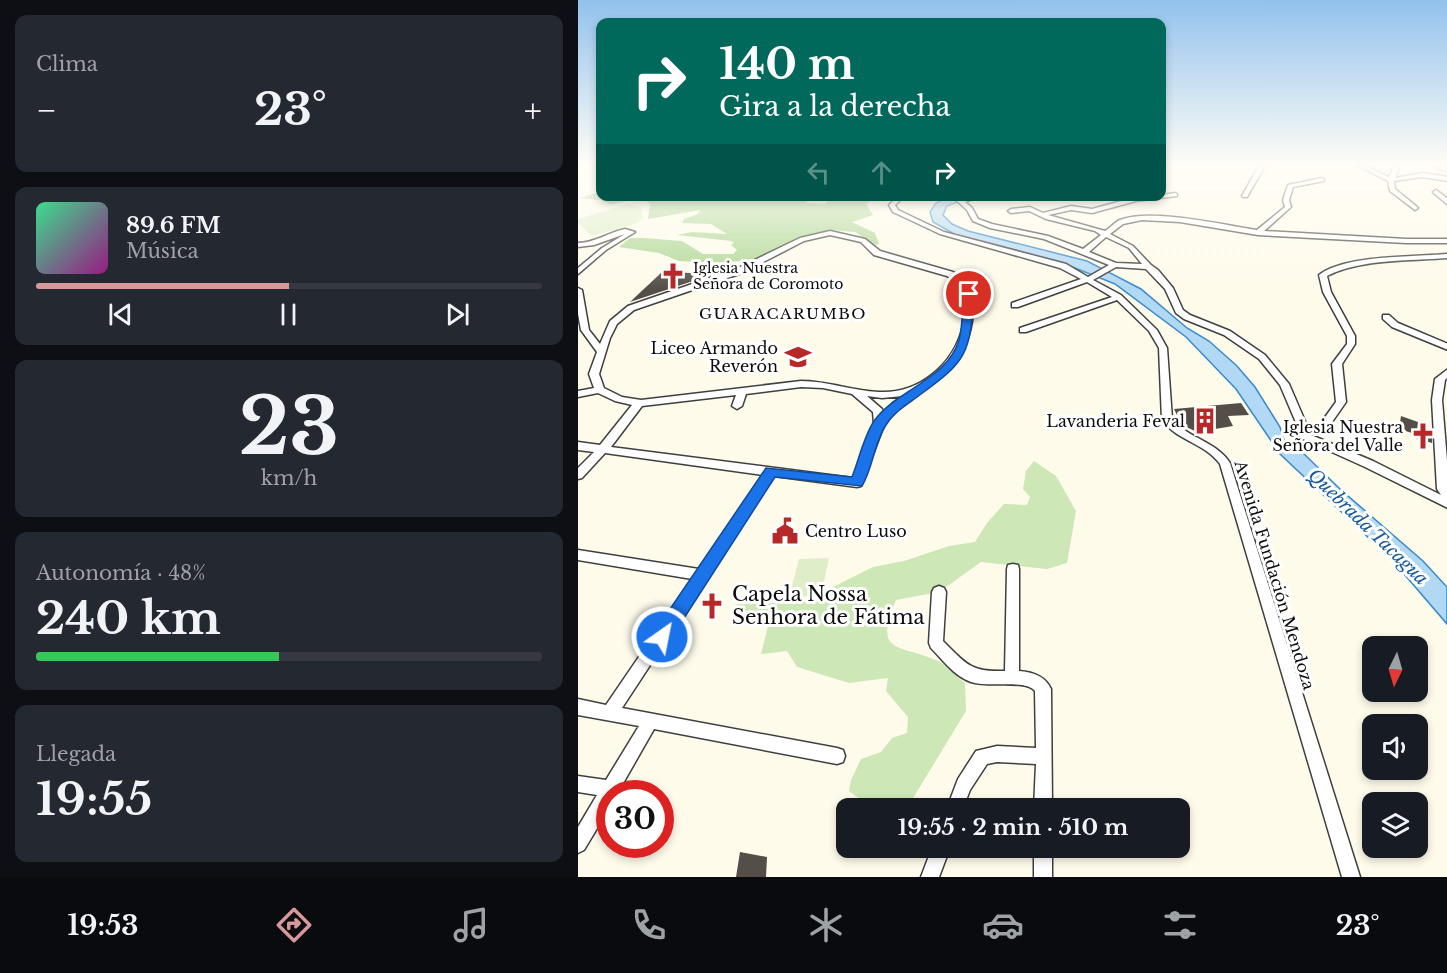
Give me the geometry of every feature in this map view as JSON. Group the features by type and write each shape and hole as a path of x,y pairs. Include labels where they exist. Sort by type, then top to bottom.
{"street":[{"name":"Avenida Fundación Mendoza","path":"892,207 938,232 1063,266 1092,278 1118,297 1153,330 1163,348 1167,420 1182,434 1220,453 1225,463 1351,877"},
{"path":"967,207 975,220 990,226 1046,237 1115,266 1148,267"},
{"path":"1045,214 1073,208 1092,211 1107,207"},
{"path":"1258,233 1289,207"},
{"path":"1011,211 1030,209 1045,214 1048,218 1075,223 1108,234 1131,247 1160,277 1179,311 1187,317 1227,333 1262,357 1284,384 1307,437 1369,464 1448,504"},
{"path":"1083,253 1121,222 1142,218 1180,220 1258,233 1406,242 1448,241"},
{"path":"578,245 591,244 621,232 632,232 604,249 578,272"},
{"path":"578,446 857,483 879,424 896,405 945,371 965,339 969,294 965,283 950,274 877,254 863,240 846,234 814,235 739,271 631,308 613,323 601,352 594,374 600,390"},
{"path":"1328,420 1341,402 1337,364 1351,344 1351,336 1327,292 1323,275 1335,268 1448,256"},
{"path":"1015,305 1092,278 1115,266"},
{"path":"578,290 585,330 601,352"},
{"path":"1023,330 1118,297"},
{"path":"1386,317 1395,325 1448,347"},
{"path":"1448,372 1440,379 1437,400 1443,489 1448,498"},
{"path":"578,394 600,390 639,403 803,384 832,384 889,395 924,386"},
{"path":"852,389 878,411 879,424"},
{"path":"737,406 742,392"},
{"path":"578,475 602,450 639,403"},
{"path":"610,713 771,472"},
{"path":"578,555 703,575"},
{"path":"1012,679 1013,570"},
{"path":"939,592 936,643 972,676 1012,679 1032,677 1043,689 1043,798"},
{"path":"578,707 837,756"},
{"path":"614,780 651,720"},
{"path":"959,798 964,785 982,757 997,754 1044,756"},
{"path":"578,784 596,787"},
{"path":"578,844 596,812"},
{"path":"930,877 937,858"},
{"path":"1043,858 1043,877"}],"green space":[{"path":"618,207 641,207 643,218 637,223 592,236 578,223 578,219"},
{"path":"650,207 868,207 873,215 852,222 875,233 879,244 875,245 855,232 831,230 804,236 754,260 714,263 679,261 659,253 619,247 630,238 644,238 682,241 703,254 733,254 737,250 731,245 734,243 731,241 677,235 692,232 727,234 711,224 682,223 684,219 698,214 700,210 648,219"},
{"path":"1034,461 1056,476 1076,511 1067,563 1047,569 981,562 939,592 896,600 887,630 889,639 893,645 940,662 965,683 966,711 913,798 858,798 849,791 851,780 861,759 881,752 892,738 907,733 908,717 886,691 888,678 849,683 797,667 787,651 761,654 768,626 736,604 829,601 831,588 873,567 904,561 949,546 975,542 987,523 1004,504 1027,505 1030,497 1023,489 1026,471"},
{"path":"829,558 821,596 789,597 799,559"}],"water":[{"name":"Quebrada Tacagua","path":"933,207 947,207 943,215 952,224 968,231 1087,261 1141,289 1187,328 1209,341 1237,366 1255,387 1280,427 1284,440 1301,451 1340,489 1423,561 1447,587 1447,624 1392,560 1280,454 1236,389 1186,337 1115,284 1060,262 956,235 933,222 930,212"}],"building":[{"path":"695,270 720,272 630,302 662,272 692,273"},
{"name":"Lavanderia Feval","path":"1241,403 1249,415 1228,416 1233,426 1197,432 1182,425 1174,409"},
{"path":"1401,416 1418,422 1417,430 1432,433 1432,443 1412,437 1412,433 1399,429"},
{"path":"740,852 767,857 766,877 736,877"}],"place":[{"name":"Iglesia Nuestra Señora de Coromoto","path":"673,276"},
{"name":"Liceo Armando Reverón","path":"798,357"},
{"name":"Lavanderia Feval","path":"1205,421"},
{"name":"Iglesia Nuestra Señora del Valle","path":"1423,436"},
{"name":"Centro Luso","path":"785,531"},
{"name":"Capela Nossa Senhora de Fátima","path":"712,606"}],"district":[{"name":"GUARACARUMBO","path":"783,313"}],"route":[{"path":"662,637 771,472 857,483 879,424 896,405 945,371 956,357 965,339 969,294"}]}
